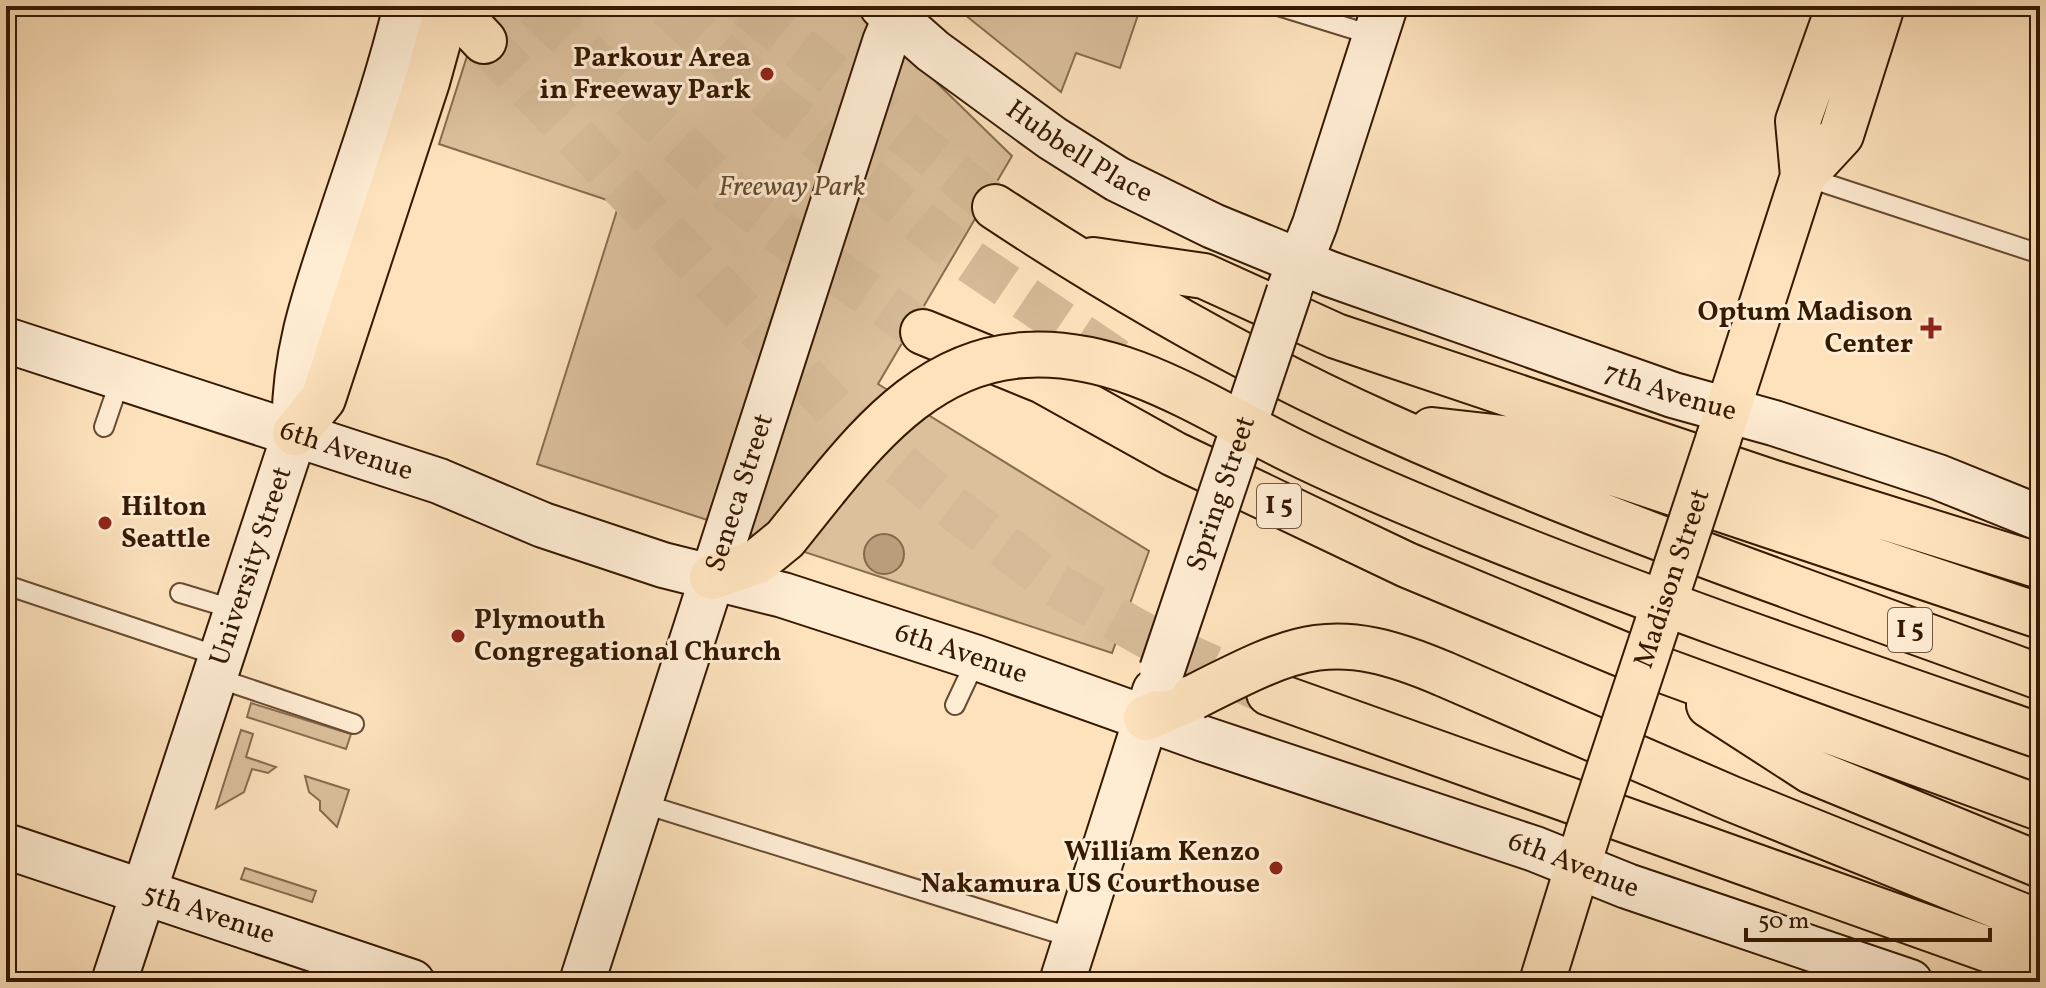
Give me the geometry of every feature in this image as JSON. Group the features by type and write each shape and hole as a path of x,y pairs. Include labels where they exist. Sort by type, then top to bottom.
{"main road":[{"path":"295,433 323,399 450,6 484,41"},
{"name":"Madison Street","path":"1542,982 1803,176 1798,121 1839,6"},
{"name":"Madison Street","path":"1803,176 1841,135 1882,6"},
{"name":"I 5","path":"995,207 1072,257 1206,335 1383,424 1497,473 1780,582 2040,677"},
{"path":"1072,257 1204,276 1351,341 1771,482 2040,566"},
{"name":"I 5","path":"923,332 1043,381 1187,461 1393,559 1643,663 2040,808"},
{"path":"712,577 758,561 785,539 893,413 952,374 1022,355 1094,359 1133,371 1293,451 1474,530 1824,661 2040,736"},
{"path":"1383,424 1512,439 2040,616"},
{"path":"1146,718 1178,683 1279,655 1328,646 1393,652 1732,799 2040,923"},
{"name":"I 5","path":"1643,663 1811,771 2040,865"},
{"path":"1269,693 2040,968"}],"street":[{"name":"University Street","path":"114,982 295,433 296,377 307,318 373,121 406,6"},
{"name":"Hubbell Place","path":"892,10 975,83 1117,179 1187,214 1294,277"},
{"name":"Seneca Street","path":"582,982 892,10"},
{"name":"Spring Street","path":"1178,683 1294,277 1380,21"},
{"name":"7th Avenue","path":"1294,277 1673,395 1722,425 1938,477 2040,518"},
{"name":"6th Avenue","path":"6,340 439,481 543,525 712,577 783,595 977,658 1535,849 1583,849 1627,886 1910,982"},
{"path":"1062,982 1146,718"},
{"name":"5th Avenue","path":"6,846 412,982"}],"lane":[{"path":"1278,6 1380,21"},
{"path":"1803,176 2040,254"},
{"path":"104,427 121,377"},
{"path":"6,585 218,667 354,724"},
{"path":"180,593 236,610"},
{"path":"955,705 977,658"},
{"path":"641,803 1076,939"}],"green space":[{"name":"Freeway Park","path":"483,6 858,6 1012,156 878,384 1149,551 1112,653 537,464 619,204 439,144"},
{"path":"954,6 1141,6 1120,68 1076,53 1061,92"},
{"path":"251,703 351,734 346,749 247,717"},
{"path":"241,730 253,734 246,757 276,767 268,773 252,769 244,792 216,808"},
{"path":"305,776 349,790 337,827 320,810 320,801 309,792"},
{"path":"245,868 316,891 312,902 241,879"}],"shaded area":[{"path":"884,534 898,540 904,554 898,568 884,574 870,568 864,554 870,540"}],"tunnel":[{"path":"536,6 724,186 786,237 923,332"},
{"path":"668,6 776,104 961,255 1128,368"},
{"path":"748,6 995,207"},
{"path":"484,41 836,410 941,499 1054,584 1155,641 1264,691"}],"place":[{"name":"Parkour Area in Freeway Park","path":"767,74"},
{"name":"Optum Madison Center","path":"1931,328"},
{"name":"Hilton Seattle","path":"105,523"},
{"name":"Plymouth Congregational Church","path":"458,636"},
{"name":"William Kenzo Nakamura US Courthouse","path":"1276,868"}]}
